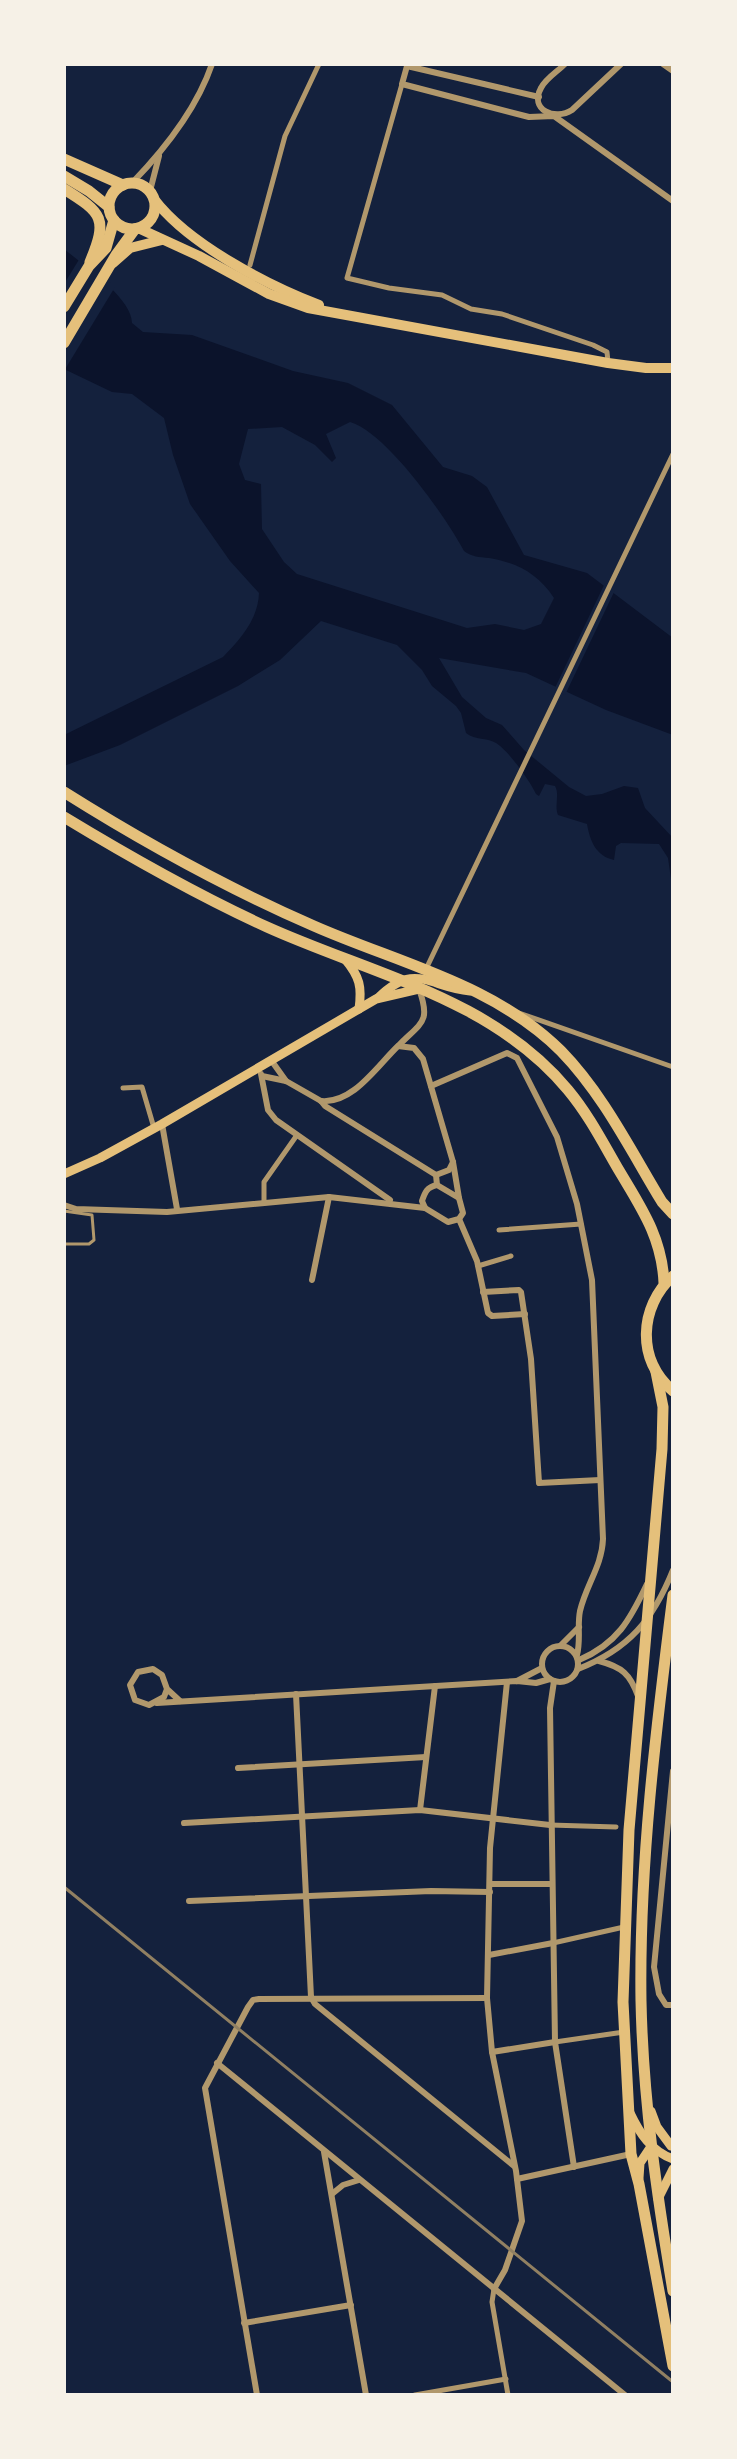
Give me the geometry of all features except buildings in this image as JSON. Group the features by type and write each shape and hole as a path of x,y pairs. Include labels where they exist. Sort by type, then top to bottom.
{"highway":[{"path":"64,159 128,184 142,185 152,195 155,212 151,219 136,229 64,343"},
{"path":"64,176 109,207 120,226 136,229"},
{"path":"109,207 113,194 128,184"},
{"path":"64,189 96,212 102,228 92,261 64,307"},
{"path":"92,261 106,248 114,220"},
{"path":"64,792 134,836 226,885 319,928 477,992 506,1009 560,1051 597,1096 662,1202 673,1214"},
{"path":"64,817 128,856 220,905 402,987 469,1010 502,1029 568,1090 591,1121 650,1222 669,1280 655,1297 646,1327 646,1343 663,1407 626,1874 624,2032 631,2154 673,2366"},
{"path":"656,1372 673,1391"},
{"path":"673,1595 650,1796 644,1876 641,2000 652,2145 673,2291"}],"main road":[{"path":"152,195 164,212 196,238 247,271 282,291 343,315"},
{"path":"136,229 164,239 280,299 308,308 608,363 673,368"},
{"path":"110,267 130,248 164,239"},
{"path":"345,959 358,974 362,988 359,1009"},
{"path":"64,1174 100,1158 260,1072 271,1060 377,998 402,987 411,977 421,977 453,990 477,992"},
{"path":"648,2101 657,2127 672,2147"},
{"path":"628,2110 641,2137 662,2155 673,2159"},
{"path":"631,2154 652,2145 672,2147"},
{"path":"639,2184 640,2163 652,2145"},
{"path":"658,2199 673,2169"}],"street":[{"path":"128,184 159,155 190,107 212,64"},
{"path":"250,265 285,136 319,64"},
{"path":"565,64 541,88 539,97 542,107 673,201"},
{"path":"402,84 529,117 554,116 572,110 621,64"},
{"path":"663,64 673,71"},
{"path":"539,97 407,66 347,278 389,288 442,295 471,309 502,314 593,345 607,352 608,363"},
{"path":"152,195 159,155"},
{"path":"425,970 673,454"},
{"path":"345,1119 343,1104 346,1098 425,1017 421,994"},
{"path":"506,1009 673,1067"},
{"path":"64,1205 76,1209 167,1212 329,1197 425,1208 448,1222 459,1219 463,1213 453,1162 420,1053 414,1048 398,1046"},
{"path":"431,1086 507,1053 517,1058 557,1137 581,1224 592,1283 602,1553 580,1612 578,1669"},
{"path":"271,1060 286,1081"},
{"path":"260,1072 286,1081 321,1101 436,1175"},
{"path":"260,1072 271,1115 393,1203"},
{"path":"123,1088 142,1087 158,1126 177,1209"},
{"path":"321,1101 333,1102 346,1098"},
{"path":"264,1202 264,1182 297,1135"},
{"path":"436,1175 449,1170 453,1162"},
{"path":"436,1175 437,1185"},
{"path":"425,1208 422,1201 429,1187 437,1185 459,1198"},
{"path":"312,1280 329,1197"},
{"path":"459,1219 478,1266 492,1316 525,1314"},
{"path":"499,1230 581,1224"},
{"path":"478,1266 511,1256"},
{"path":"483,1292 521,1292 531,1359 539,1483 600,1480"},
{"path":"180,1701 167,1689 162,1675 153,1669 145,1669 133,1677 130,1685 135,1700 141,1704 517,1681 564,1682 571,1679 578,1669 599,1661 623,1645 647,1621 661,1599 673,1570"},
{"path":"578,1657 600,1650 619,1633 649,1581"},
{"path":"517,1681 542,1668 546,1652 561,1645 579,1627"},
{"path":"561,1645 573,1650 578,1657"},
{"path":"599,1661 618,1666 629,1674 639,1700"},
{"path":"542,1668 552,1680 550,1825 555,2042 574,2167"},
{"path":"507,1682 493,1818 487,1998 492,2052 522,2210 519,2232 505,2270 494,2289 492,2302 508,2395"},
{"path":"420,1810 435,1686"},
{"path":"157,1703 167,1689"},
{"path":"296,1694 311,1997 328,2015 516,2168"},
{"path":"238,1768 426,1757"},
{"path":"669,2005 659,1994 654,1967 673,1771"},
{"path":"184,1823 420,1810 550,1825 616,1827"},
{"path":"662,1870 672,1871"},
{"path":"189,1901 551,1884"},
{"path":"489,1955 624,1927"},
{"path":"257,2395 205,2088 248,2007 253,2000 259,1999 332,1996 487,1998"},
{"path":"328,2015 332,1996"},
{"path":"492,2052 624,2032"},
{"path":"217,2063 625,2395"},
{"path":"492,2146 503,2144 507,2138"},
{"path":"324,2152 366,2395"},
{"path":"517,2179 631,2154"},
{"path":"332,2194 343,2185 359,2180"},
{"path":"244,2323 351,2305"},
{"path":"415,2395 506,2379"}],"lane":[{"path":"64,1211 92,1215 95,1223 94,1240 89,1244 64,1244"}],"water":[{"path":"64,249 115,293 130,313 132,323 143,332 192,335 293,371 348,383 392,405 443,467 472,476 487,487 524,555 587,573 673,638 673,735 606,710 526,673 439,658 462,697 486,718 502,725 524,750 569,787 586,796 624,786 638,788 645,808 673,838 673,893 668,858 659,844 621,843 616,846 614,860 603,855 592,842 587,824 558,815 555,786 545,784 539,796 501,747 466,733 456,706 432,686 422,670 397,645 321,621 280,660 238,686 120,745 64,766 64,735 223,657 252,620 259,593 230,561 190,504 164,418 132,394 112,392 64,369","holes":["350,422 364,429 414,478 464,551 518,567 534,576 548,590 554,598 541,624 524,630 495,624 467,628 297,574 284,562 262,529 261,484 245,480 239,464 248,429 282,427 315,445 332,462 336,458 326,434"]}],"pier":[{"path":"80,258 115,287 64,371 64,284"},
{"path":"605,583 615,590 565,695 554,690"}],"waterway":[{"path":"64,2324 64,2331"}],"railway":[{"path":"64,1887 673,2382"}]}
